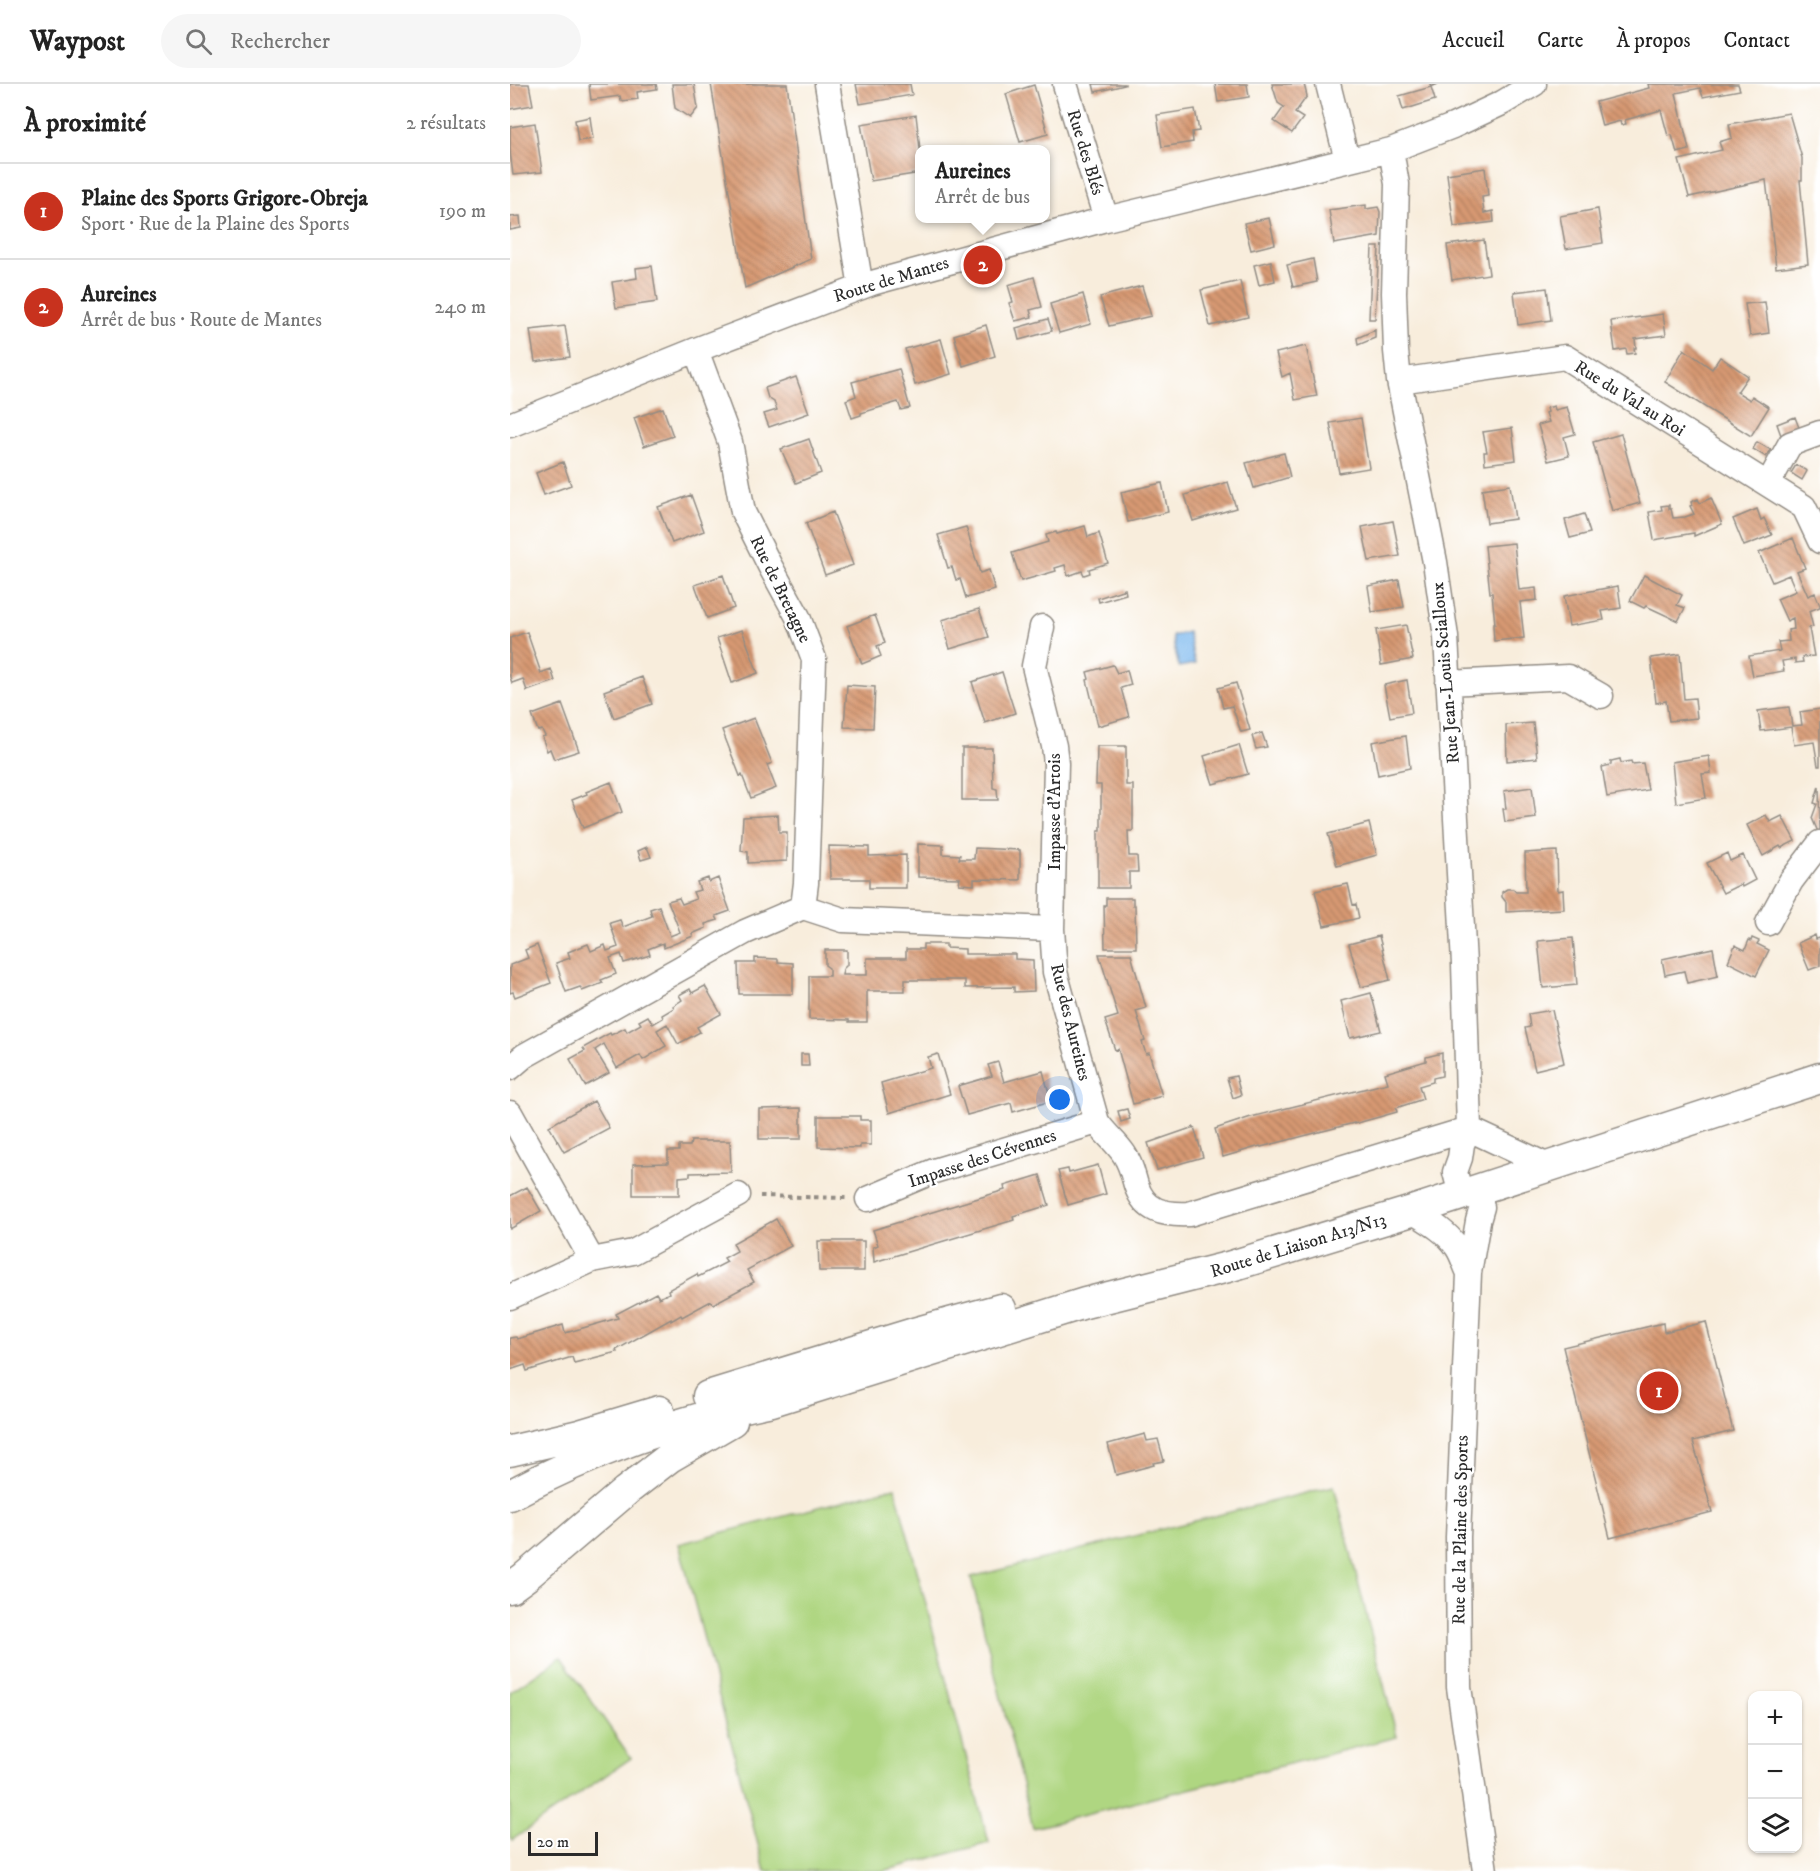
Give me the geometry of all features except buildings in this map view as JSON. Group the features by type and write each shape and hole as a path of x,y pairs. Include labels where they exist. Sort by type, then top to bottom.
{"main road":[{"name":"Route de Liaison A13/N13","path":"772,1401 1085,1303 1228,1266 1412,1211 1820,1078"},
{"path":"510,1451 579,1435 914,1333 1051,1295 1085,1303"},
{"path":"510,1495 553,1473 639,1438 687,1421 772,1401"},
{"path":"510,1588 670,1457 711,1432 772,1401"}],"street":[{"path":"827,84 861,286"},
{"name":"Rue des Blés","path":"1065,84 1106,219"},
{"path":"1328,84 1347,160"},
{"name":"Route de Mantes","path":"510,425 861,286 1106,219 1391,150 1453,126 1502,103 1534,84"},
{"name":"Rue Jean-Louis Scialloux","path":"1391,150 1397,184 1394,294 1399,381 1442,601 1446,637 1464,964 1469,1129 1462,1143 1455,1172 1470,1192"},
{"name":"Rue de Bretagne","path":"696,350 730,442 744,512 798,617 814,659 806,883 803,907"},
{"name":"Rue du Val au Roi","path":"1399,381 1565,357 1804,507 1820,541"},
{"path":"1768,484 1790,444 1820,433"},
{"name":"Impasse d'Artois","path":"1042,627 1034,666 1054,746 1056,763 1052,929"},
{"path":"1448,683 1568,677 1601,696"},
{"path":"1768,923 1791,881 1820,843"},
{"path":"510,1068 524,1056 745,932 803,907 843,920 1052,929"},
{"name":"Rue des Aureines","path":"1052,929 1055,972 1097,1122 1125,1155 1141,1198 1149,1207 1173,1215 1189,1214 1469,1129"},
{"path":"510,1113 592,1260"},
{"name":"Impasse des Cévennes","path":"868,1198 934,1170 1097,1122"},
{"path":"1469,1129 1550,1167"},
{"path":"1469,1273 1482,1207 1470,1192"},
{"path":"510,1297 592,1260 633,1252 738,1195"},
{"name":"Rue de la Plaine des Sports","path":"1412,1211 1452,1240 1469,1273 1458,1537 1459,1687 1485,1871"}],"path":[{"path":"738,1195 868,1198"}],"green space":[{"path":"1334,1486 1397,1737 1033,1828 971,1577"},
{"path":"895,1487 989,1843 883,1871 765,1871 679,1544"},
{"path":"561,1657 631,1758 512,1840 510,1837 510,1692"}],"water":[{"path":"1188,632 1195,664 1179,667 1172,636"}],"place":[{"name":"Aureines","path":"983,265"},
{"name":"Plaine des Sports Grigore-Obreja","path":"1659,1391"}]}
